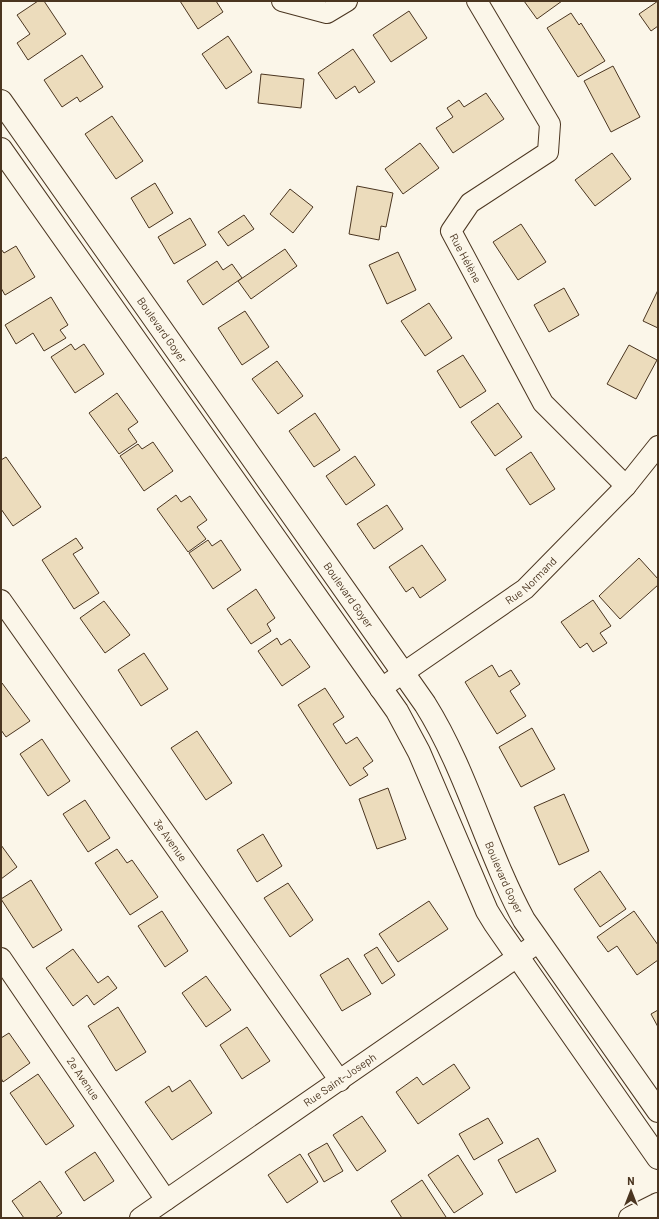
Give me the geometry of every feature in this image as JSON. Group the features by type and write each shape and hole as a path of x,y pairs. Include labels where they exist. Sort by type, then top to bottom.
{"street":[{"path":"282,1 327,13 347,1"},
{"name":"Rue Hélène","path":"477,1 550,124 548,152 470,203 451,231 543,403 626,486"},
{"name":"Boulevard Goyer","path":"1,101 425,704 440,728 509,890 524,920 658,1112"},
{"path":"1,149 396,711 413,739 487,911 658,1158"},
{"name":"Rue Normand","path":"380,689 525,589 626,486 658,446"},
{"name":"3e Avenue","path":"1,600 340,1081"},
{"name":"Rue Saint-Joseph","path":"140,1218 539,942"},
{"name":"2e Avenue","path":"1,958 166,1200"},
{"path":"630,1218 658,1204"}],"building":[{"path":"38,1 44,1 66,34 28,60 17,43 30,34 17,15"},
{"path":"180,1 216,1 223,12 198,29"},
{"path":"524,1 562,1 537,19"},
{"path":"658,1 658,26 651,31 639,14"},
{"path":"409,11 427,38 391,62 373,35"},
{"path":"571,13 579,25 581,23 605,61 578,77 547,28"},
{"path":"228,36 252,72 226,89 202,54"},
{"path":"353,49 375,82 359,93 355,86 336,99 318,73"},
{"path":"82,55 103,87 80,102 77,97 62,107 44,80"},
{"path":"613,66 640,117 611,132 584,81"},
{"path":"261,74 304,79 301,108 258,103"},
{"path":"486,93 504,119 453,153 436,128 453,117 447,108 459,100 464,107"},
{"path":"112,116 143,161 116,179 85,134"},
{"path":"420,143 439,168 403,194 385,169"},
{"path":"612,153 631,179 595,206 575,180"},
{"path":"155,183 173,213 149,228 131,198"},
{"path":"357,186 393,193 386,227 381,226 379,240 349,234"},
{"path":"290,189 313,207 293,233 270,214"},
{"path":"244,215 254,229 228,246 218,232"},
{"path":"190,218 206,245 174,264 158,237"},
{"path":"521,224 546,262 518,280 493,242"},
{"path":"16,246 35,277 5,295 1,288 1,249 4,253"},
{"path":"285,249 297,266 251,299 238,281"},
{"path":"398,252 416,290 387,304 369,265"},
{"path":"217,261 223,270 232,264 242,278 203,305 187,281"},
{"path":"564,288 579,315 549,332 534,305"},
{"path":"658,290 658,328 643,321"},
{"path":"51,297 68,325 60,330 66,338 44,351 33,333 16,344 5,325"},
{"path":"429,303 452,338 425,356 401,321"},
{"path":"245,311 269,347 242,365 218,328"},
{"path":"71,344 75,350 84,344 104,374 75,393 51,357"},
{"path":"629,345 657,360 636,399 607,384"},
{"path":"463,355 486,391 460,408 437,371"},
{"path":"277,361 303,396 278,414 252,379"},
{"path":"117,393 138,422 128,429 137,442 119,454 89,413"},
{"path":"498,403 522,437 495,456 471,422"},
{"path":"315,413 340,450 314,467 289,431"},
{"path":"153,442 173,471 144,491 120,456 138,444 142,449"},
{"path":"531,452 555,489 530,505 506,469"},
{"path":"355,456 375,485 346,505 326,476"},
{"path":"6,457 41,507 13,526 1,509 1,460"},
{"path":"176,495 181,502 190,496 207,520 197,527 206,539 188,552 157,509"},
{"path":"387,505 403,529 374,549 357,524"},
{"path":"76,538 83,548 73,554 99,593 74,609 42,560"},
{"path":"208,540 212,546 221,540 241,570 213,589 189,553"},
{"path":"422,545 446,580 420,598 413,587 406,592 389,567"},
{"path":"639,558 658,579 658,585 620,619 599,596"},
{"path":"256,589 275,618 267,624 271,631 251,644 227,609"},
{"path":"593,600 611,626 600,633 607,643 593,652 587,643 580,648 561,622"},
{"path":"104,601 130,635 105,653 80,618"},
{"path":"277,638 281,645 290,639 310,667 282,686 258,651"},
{"path":"144,653 168,689 141,706 118,670"},
{"path":"492,665 499,677 511,670 520,684 510,691 526,716 497,734 465,682"},
{"path":"2,683 30,721 6,737 1,730"},
{"path":"325,688 344,717 333,724 346,744 357,737 373,761 363,768 368,775 350,786 298,705"},
{"path":"532,728 555,769 521,787 499,747"},
{"path":"197,731 232,783 206,800 171,748"},
{"path":"42,739 70,781 48,796 20,754"},
{"path":"388,788 406,839 377,849 359,799"},
{"path":"564,794 589,851 559,865 534,807"},
{"path":"85,800 110,838 88,852 63,814"},
{"path":"263,834 282,866 257,882 237,850"},
{"path":"1,845 17,867 1,879"},
{"path":"117,849 127,863 132,860 158,897 130,915 95,863"},
{"path":"600,871 626,909 600,927 574,889"},
{"path":"31,880 62,930 33,948 1,899"},
{"path":"288,883 313,920 290,937 264,898"},
{"path":"429,901 448,929 398,962 379,934"},
{"path":"162,911 188,951 165,967 138,926"},
{"path":"634,911 658,945 658,960 637,975 617,946 608,952 597,937"},
{"path":"377,947 395,975 382,984 364,955"},
{"path":"73,949 98,983 108,976 117,988 94,1005 87,995 73,1006 46,968"},
{"path":"348,958 371,994 342,1011 320,975"},
{"path":"206,976 231,1010 206,1027 182,993"},
{"path":"118,1007 146,1052 116,1071 88,1026"},
{"path":"658,1010 658,1027 651,1014"},
{"path":"247,1027 270,1061 242,1079 220,1045"},
{"path":"9,1033 30,1063 3,1082 1,1078 1,1038"},
{"path":"454,1064 470,1088 418,1124 396,1092 417,1077 423,1085"},
{"path":"38,1074 74,1126 46,1145 10,1093"},
{"path":"190,1080 212,1113 172,1140 145,1102 169,1086 172,1092"},
{"path":"362,1116 386,1151 357,1171 333,1135"},
{"path":"488,1118 503,1143 474,1160 459,1134"},
{"path":"538,1138 556,1171 516,1193 498,1160"},
{"path":"327,1143 343,1171 324,1182 308,1154"},
{"path":"95,1152 114,1181 84,1201 65,1172"},
{"path":"300,1154 318,1182 287,1203 268,1175"},
{"path":"458,1155 483,1194 454,1213 428,1175"},
{"path":"422,1180 446,1217 445,1218 402,1218 391,1201"},
{"path":"40,1181 62,1213 55,1218 24,1218 12,1201"}]}
